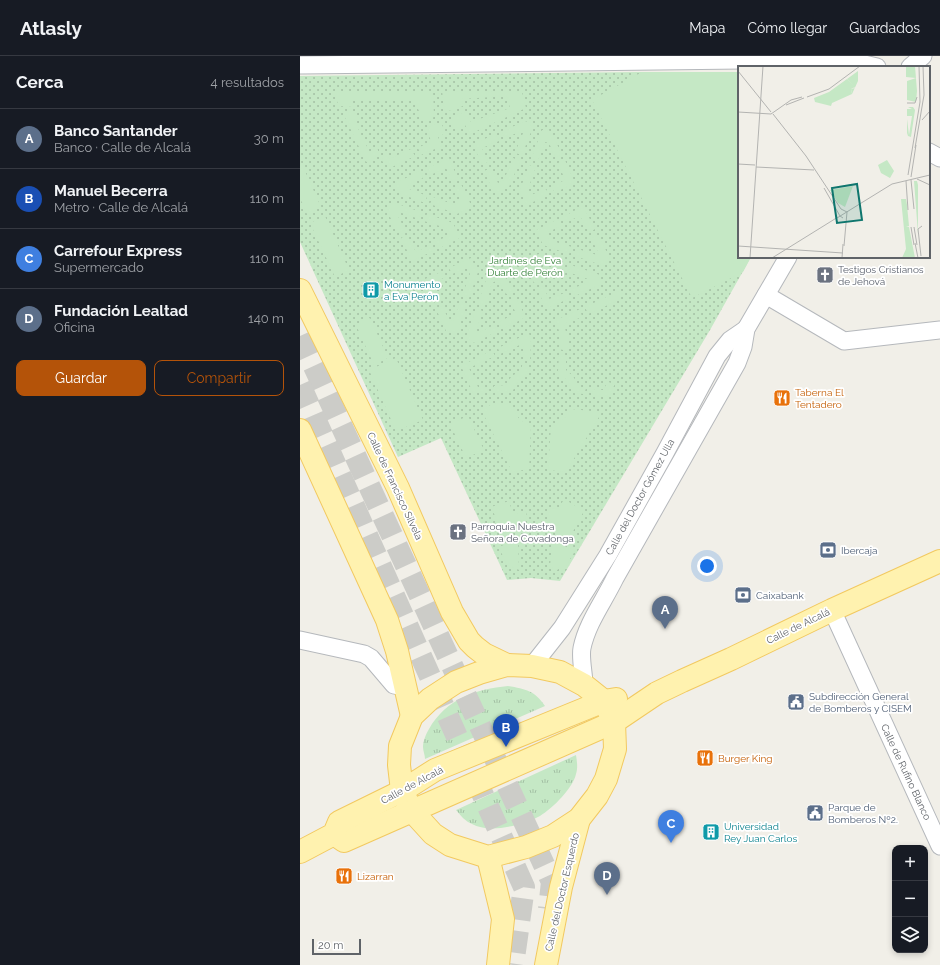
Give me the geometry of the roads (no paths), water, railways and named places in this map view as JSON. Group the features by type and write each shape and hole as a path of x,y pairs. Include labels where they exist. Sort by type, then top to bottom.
{"main road":[{"name":"Calle de Francisco Silvela","path":"300,290 398,488 452,612 469,641 475,647 484,654 507,665"},
{"path":"300,430 387,620 397,651 412,716"},
{"name":"Calle de Alcalá","path":"334,834 344,841 614,722 657,693 682,680 731,659 940,560"},
{"path":"507,665 532,666 560,672 584,685 604,701 614,722 615,749 606,779 597,796 579,819 553,836 526,847 488,857 468,852 450,845 433,834 412,810 402,791 399,765 400,746 412,716 430,699 456,682 479,672 507,665"},
{"name":"Calle de Alcalá","path":"300,852 334,834 339,822 402,791 435,770 604,701 657,693"},
{"name":"Calle del Doctor Esquerdo","path":"546,965 560,892 579,819"},
{"path":"488,857 503,918 498,965"}],"street":[{"path":"910,66 915,56"},
{"path":"911,66 923,56"},
{"path":"300,65 845,63 869,66"},
{"path":"930,153 940,158"},
{"name":"Calle del Doctor Gómez Ulla","path":"532,666 562,628 608,555 718,356 730,340 746,328 787,258"},
{"path":"766,295 844,341 940,330"},
{"name":"Calle del Doctor Gómez Ulla","path":"584,685 582,649 589,626 618,572 737,363 743,348 746,328"},
{"name":"Calle de Rufino Blanco","path":"832,610 936,827 940,846"},
{"path":"300,640 364,654 371,658 394,685 406,687"}],"tunnel":[{"path":"300,336 552,882 549,909"},
{"path":"300,385 524,887 513,965"}],"place":[{"name":"Testigos Cristianos de Jehová","path":"825,275"},
{"name":"Monumento a Eva Perón","path":"371,290"},
{"name":"Taberna El Tentadero","path":"782,398"},
{"name":"Parroquia Nuestra Señora de Covadonga","path":"458,532"},
{"name":"Ibercaja","path":"828,550"},
{"name":"Caixabank","path":"743,595"},
{"name":"Banco Santander","path":"665,629"},
{"name":"Subdirección General de Bomberos y CISEM","path":"796,702"},
{"name":"Manuel Becerra","path":"506,747"},
{"name":"Burger King","path":"705,758"},
{"name":"Parque de Bomberos Nº2.","path":"815,813"},
{"name":"Universidad Rey Juan Carlos","path":"711,832"},
{"name":"Carrefour Express","path":"671,843"},
{"name":"Lizarran","path":"344,876"},
{"name":"Fundación Lealtad","path":"607,895"}],"park label":[{"name":"Jardines de Eva Duarte de Perón","path":"525,266"}]}
